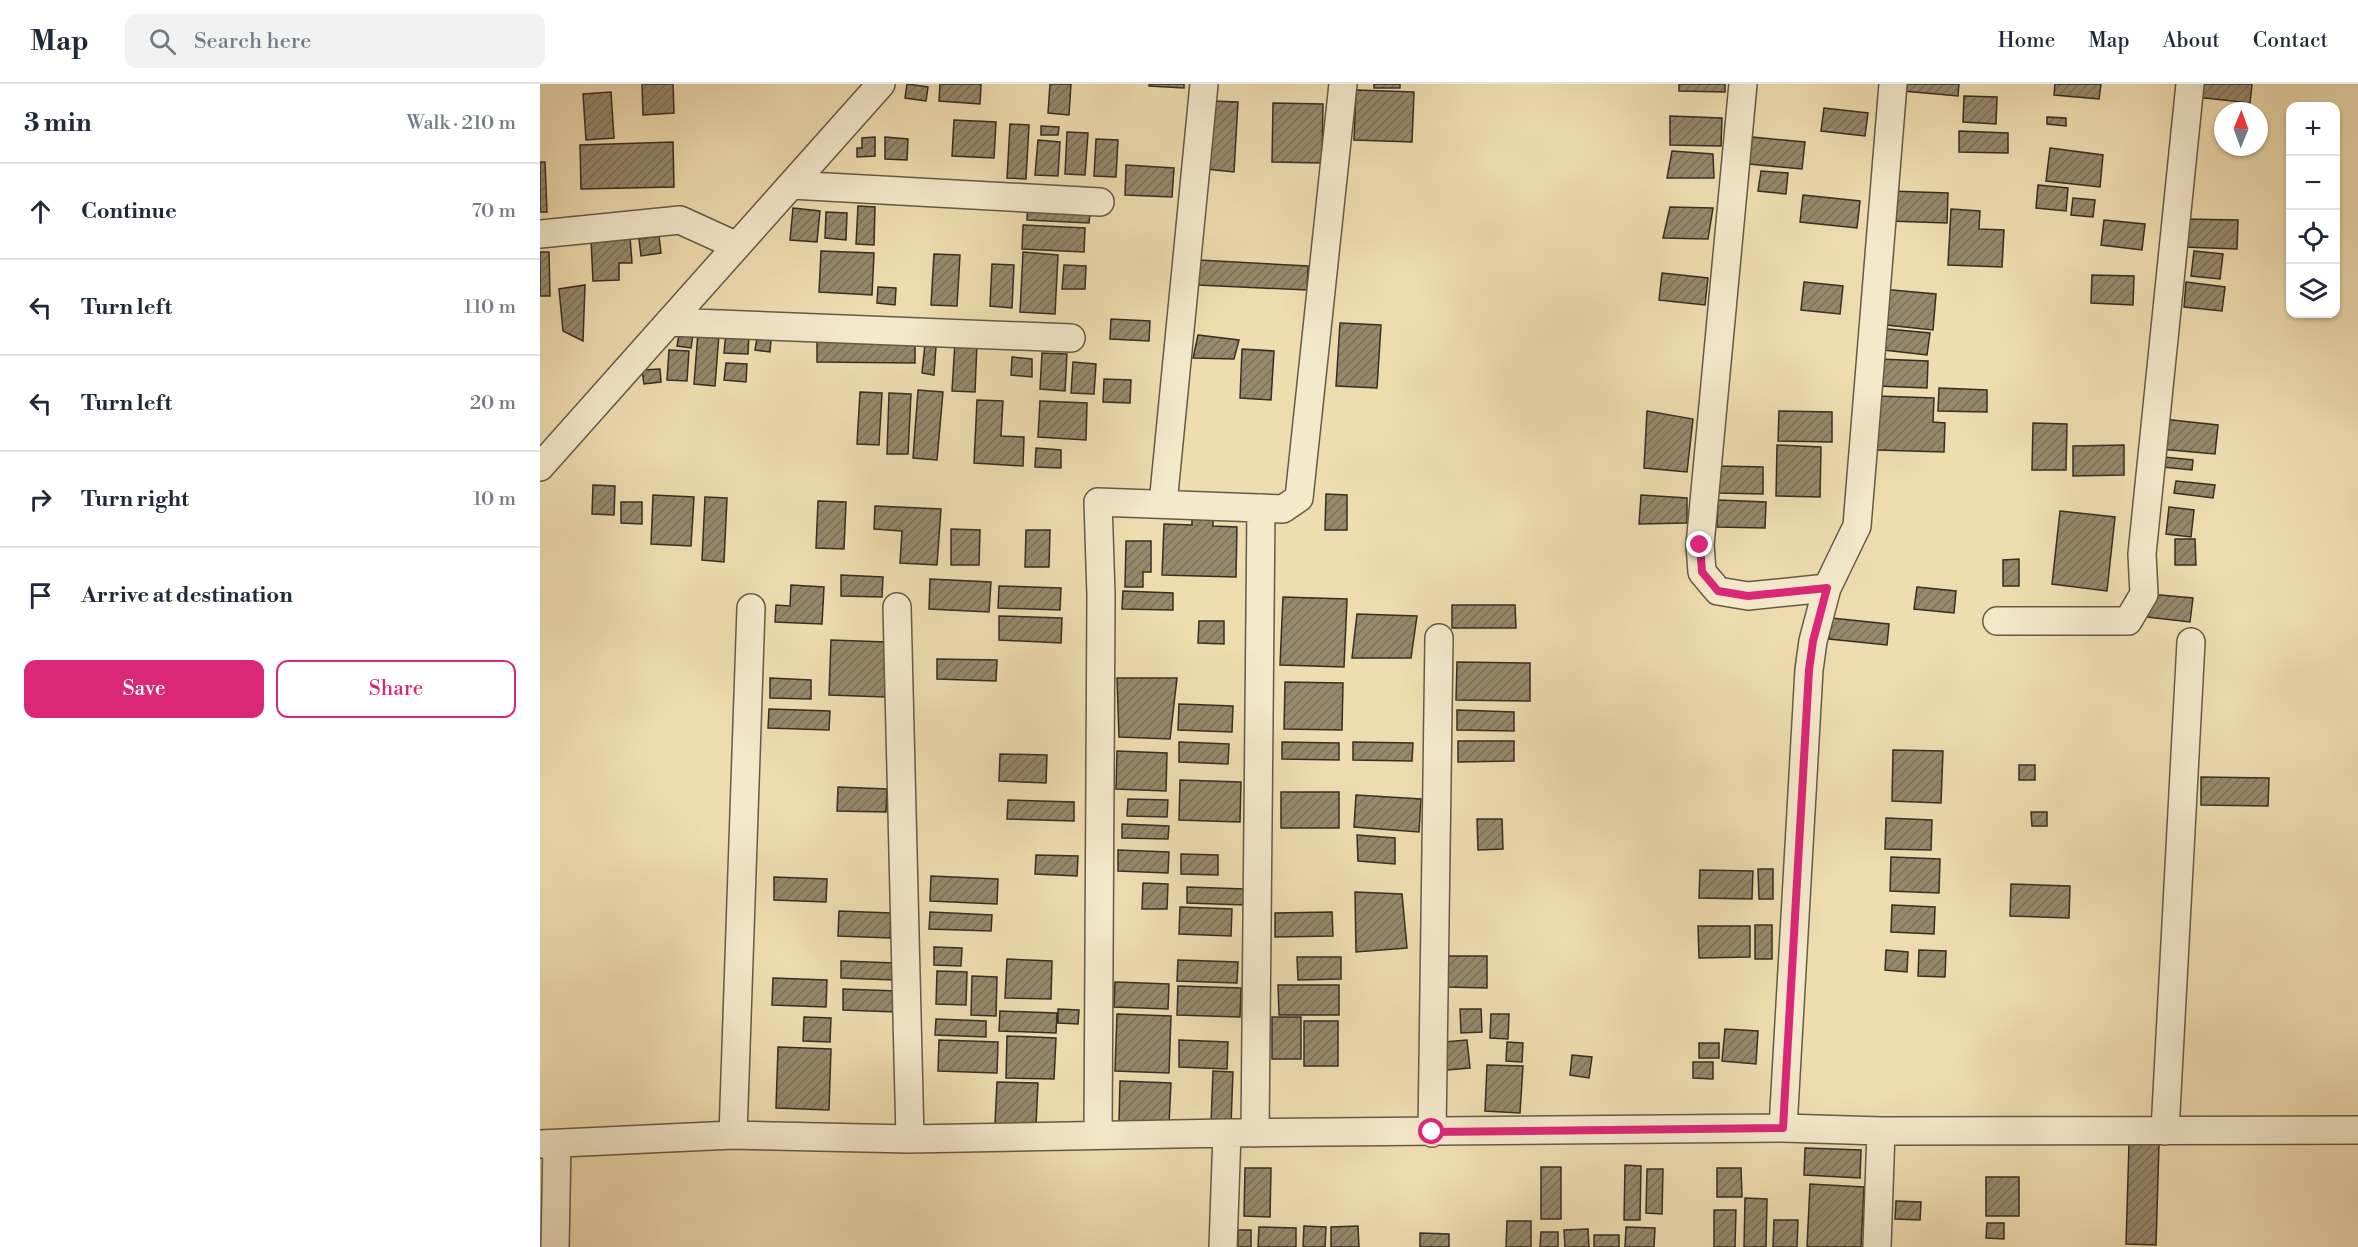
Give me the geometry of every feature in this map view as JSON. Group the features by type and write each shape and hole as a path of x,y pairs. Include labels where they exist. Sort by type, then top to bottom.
{"street":[{"path":"540,466 881,84"},
{"path":"1163,504 1204,84"},
{"path":"1098,1135 1101,607 1098,502 1283,509 1299,498 1343,84"},
{"path":"1743,84 1700,545 1702,572 1718,591 1748,596 1827,588"},
{"path":"1783,1128 1809,670 1813,641 1827,588 1857,526 1893,84"},
{"path":"1997,621 2128,621 2144,594 2142,554 2190,84"},
{"path":"791,185 1100,202"},
{"path":"540,234 680,219 737,246"},
{"path":"669,322 1071,338"},
{"path":"1255,1133 1261,508"},
{"path":"733,1135 751,608"},
{"path":"897,608 910,1139"},
{"path":"1432,1132 1439,638"},
{"path":"2165,1131 2191,642"},
{"path":"555,1247 549,1144 733,1135 910,1139 1227,1133 1783,1128 1881,1131 2358,1130"},
{"path":"1877,1247 1881,1131"},
{"path":"1223,1247 1227,1133"}],"building":[{"path":"642,84 673,84 674,113 643,115"},
{"path":"907,84 928,87 926,101 905,98"},
{"path":"940,84 981,84 980,104 939,101"},
{"path":"1050,84 1071,84 1069,115 1048,113"},
{"path":"1149,84 1184,84 1184,88 1149,86"},
{"path":"1374,84 1400,84 1400,88 1374,88"},
{"path":"1679,84 1725,84 1725,92 1679,91"},
{"path":"1904,84 1959,84 1958,96 1903,91"},
{"path":"2055,84 2101,84 2099,99 2054,95"},
{"path":"2198,84 2252,84 2250,102 2196,97"},
{"path":"1356,90 1414,92 1412,142 1354,140"},
{"path":"611,92 614,138 586,140 583,94"},
{"path":"1964,96 1997,97 1996,124 1963,122"},
{"path":"1210,101 1238,102 1234,172 1206,169"},
{"path":"1273,103 1323,104 1322,163 1272,162"},
{"path":"1824,108 1868,113 1865,136 1821,131"},
{"path":"1670,116 1722,118 1721,146 1670,145"},
{"path":"2047,117 2066,118 2066,126 2047,124"},
{"path":"954,120 996,122 994,158 952,156"},
{"path":"1010,124 1029,125 1026,179 1007,178"},
{"path":"1041,126 1059,127 1058,135 1041,135"},
{"path":"1959,131 2008,133 2008,153 1959,152"},
{"path":"1067,132 1088,133 1085,175 1065,174"},
{"path":"875,137 875,156 857,157 857,148 862,148 862,138"},
{"path":"885,137 908,139 907,160 885,159"},
{"path":"1752,137 1805,142 1802,169 1749,164"},
{"path":"1096,139 1118,140 1116,177 1094,176"},
{"path":"1038,140 1060,142 1058,176 1035,175"},
{"path":"673,142 674,187 581,189 580,145"},
{"path":"2050,148 2103,155 2100,187 2046,181"},
{"path":"1672,151 1713,154 1714,178 1667,178"},
{"path":"540,162 545,162 547,212 540,212"},
{"path":"1126,165 1174,168 1172,197 1125,195"},
{"path":"1761,171 1788,173 1786,194 1758,191"},
{"path":"2038,185 2068,188 2066,211 2036,208"},
{"path":"1890,191 1948,193 1947,223 1889,221"},
{"path":"1803,195 1860,201 1857,228 1800,222"},
{"path":"2073,198 2095,200 2093,217 2071,215"},
{"path":"1028,201 1091,204 1089,223 1027,220"},
{"path":"858,206 875,207 874,245 856,244"},
{"path":"1670,207 1713,208 1708,239 1663,238"},
{"path":"793,208 820,211 817,242 790,240"},
{"path":"1951,209 1980,211 1979,229 2004,230 2002,267 1948,265"},
{"path":"826,212 847,213 846,240 825,238"},
{"path":"2184,219 2238,220 2237,249 2183,247"},
{"path":"2104,220 2145,224 2142,250 2101,245"},
{"path":"1023,225 1085,228 1084,252 1022,249"},
{"path":"659,236 661,253 641,256 639,239"},
{"path":"630,237 632,263 619,263 619,280 593,281 591,239"},
{"path":"821,251 874,253 872,295 819,292"},
{"path":"2194,251 2223,254 2220,279 2191,276"},
{"path":"540,252 549,252 550,296 540,296"},
{"path":"1023,252 1058,255 1055,314 1020,312"},
{"path":"934,254 960,255 957,306 931,305"},
{"path":"1199,260 1308,266 1307,290 1198,285"},
{"path":"992,264 1014,265 1012,308 990,306"},
{"path":"1064,265 1086,266 1085,289 1062,289"},
{"path":"1662,273 1708,278 1705,305 1659,300"},
{"path":"2092,275 2134,276 2133,305 2091,303"},
{"path":"1804,282 1843,286 1840,314 1801,310"},
{"path":"2186,282 2225,287 2222,311 2184,307"},
{"path":"585,285 583,341 563,331 559,289"},
{"path":"878,287 896,288 895,305 877,303"},
{"path":"1881,289 1936,294 1933,330 1877,324"},
{"path":"1111,319 1150,321 1149,341 1110,339"},
{"path":"1340,323 1381,325 1377,388 1336,386"},
{"path":"694,328 691,348 677,346 679,335"},
{"path":"1877,328 1930,333 1927,355 1875,349"},
{"path":"698,332 719,334 715,386 694,384"},
{"path":"726,332 749,333 748,354 724,353"},
{"path":"1198,335 1239,340 1234,359 1193,358"},
{"path":"757,338 771,339 770,352 755,350"},
{"path":"817,339 915,339 915,363 817,362"},
{"path":"955,341 977,343 975,392 952,391"},
{"path":"925,344 936,346 934,375 922,373"},
{"path":"1242,349 1274,351 1271,400 1240,398"},
{"path":"669,350 689,351 687,381 667,380"},
{"path":"1042,353 1067,354 1065,391 1040,389"},
{"path":"1012,357 1032,359 1032,377 1011,375"},
{"path":"1878,359 1928,361 1927,388 1877,386"},
{"path":"1073,362 1096,364 1094,394 1071,393"},
{"path":"726,363 747,364 746,382 724,380"},
{"path":"660,369 661,382 644,384 642,370"},
{"path":"1104,379 1131,380 1130,403 1103,402"},
{"path":"1939,388 1987,390 1987,412 1938,411"},
{"path":"918,390 943,392 937,460 913,458"},
{"path":"860,392 882,393 879,445 857,444"},
{"path":"889,393 911,394 908,454 887,454"},
{"path":"1877,396 1934,398 1933,422 1945,423 1944,452 1876,450"},
{"path":"977,400 1003,401 1001,436 1024,437 1023,466 974,463"},
{"path":"1040,401 1087,403 1086,440 1038,437"},
{"path":"1647,411 1693,419 1687,472 1644,468"},
{"path":"1779,411 1832,412 1832,442 1778,441"},
{"path":"2163,419 2218,425 2215,454 2160,449"},
{"path":"2033,423 2067,424 2066,470 2032,470"},
{"path":"1777,445 1821,447 1820,497 1776,496"},
{"path":"2124,445 2124,475 2073,476 2073,446"},
{"path":"1036,448 1061,450 1061,468 1035,467"},
{"path":"2164,457 2193,460 2192,470 2163,467"},
{"path":"1719,466 1763,467 1763,494 1719,493"},
{"path":"2176,481 2215,485 2213,498 2174,493"},
{"path":"593,485 615,486 614,515 592,514"},
{"path":"1326,494 1347,495 1347,530 1325,530"},
{"path":"653,495 694,497 691,546 651,544"},
{"path":"1641,495 1687,498 1687,523 1639,524"},
{"path":"705,497 727,498 724,562 702,560"},
{"path":"1718,500 1766,502 1765,528 1717,527"},
{"path":"818,501 846,502 844,549 816,548"},
{"path":"621,502 642,502 642,524 621,523"},
{"path":"875,506 941,509 937,565 900,563 902,531 874,529"},
{"path":"2169,507 2194,510 2191,537 2166,534"},
{"path":"2060,511 2115,517 2107,591 2052,584"},
{"path":"1192,515 1213,516 1213,526 1237,527 1236,577 1162,575 1164,524 1192,525"},
{"path":"951,529 980,530 979,565 951,565"},
{"path":"1026,530 1050,530 1049,567 1025,567"},
{"path":"2175,539 2195,539 2196,565 2175,565"},
{"path":"1126,541 1151,541 1151,572 1143,572 1143,587 1125,587"},
{"path":"2019,559 2019,586 2003,586 2003,560"},
{"path":"841,575 883,577 882,597 841,596"},
{"path":"930,579 991,582 989,612 929,609"},
{"path":"791,585 824,587 822,624 775,622 776,605 790,606"},
{"path":"999,586 1061,588 1060,610 998,608"},
{"path":"1917,587 1956,591 1954,613 1914,609"},
{"path":"1123,591 1173,593 1173,610 1122,609"},
{"path":"2149,594 2193,598 2190,622 2147,617"},
{"path":"1283,597 1347,599 1344,667 1280,665"},
{"path":"1452,605 1515,605 1516,628 1452,628"},
{"path":"1357,614 1417,616 1411,658 1352,658"},
{"path":"999,616 1062,618 1061,643 999,640"},
{"path":"1831,618 1889,624 1887,645 1829,639"},
{"path":"1199,621 1224,621 1224,644 1198,643"},
{"path":"831,640 886,642 885,697 829,695"},
{"path":"937,659 997,660 996,681 937,679"},
{"path":"1457,662 1530,663 1530,701 1456,700"},
{"path":"770,678 811,680 811,699 770,698"},
{"path":"1117,678 1177,678 1170,739 1119,737"},
{"path":"1285,682 1343,683 1342,730 1284,729"},
{"path":"1179,704 1233,706 1232,732 1178,730"},
{"path":"769,709 830,711 829,730 768,728"},
{"path":"1457,710 1514,712 1514,731 1457,730"},
{"path":"1458,741 1514,741 1514,761 1458,762"},
{"path":"1179,742 1229,744 1228,764 1179,762"},
{"path":"1282,742 1339,743 1339,760 1282,759"},
{"path":"1353,742 1413,743 1412,761 1353,760"},
{"path":"1893,750 1943,751 1941,803 1892,801"},
{"path":"1117,751 1167,753 1166,791 1116,789"},
{"path":"1000,754 1047,755 1046,783 999,781"},
{"path":"2019,765 2035,765 2035,780 2019,780"},
{"path":"2201,777 2269,778 2268,806 2201,805"},
{"path":"1180,780 1241,782 1240,822 1179,820"},
{"path":"838,787 887,789 886,812 837,811"},
{"path":"1281,792 1339,792 1339,828 1281,828"},
{"path":"1356,795 1421,799 1419,832 1354,827"},
{"path":"1128,799 1168,800 1167,817 1127,816"},
{"path":"1008,800 1074,802 1074,821 1007,819"},
{"path":"2031,812 2047,812 2047,826 2032,826"},
{"path":"1886,818 1932,820 1931,850 1885,849"},
{"path":"1477,819 1502,819 1503,849 1478,850"},
{"path":"1122,824 1169,826 1168,839 1122,838"},
{"path":"1357,835 1395,838 1395,864 1358,861"},
{"path":"1118,850 1169,852 1168,873 1118,871"},
{"path":"1181,854 1218,855 1218,875 1181,874"},
{"path":"1036,855 1078,856 1077,876 1035,874"},
{"path":"1891,857 1940,859 1939,893 1890,891"},
{"path":"1758,869 1773,869 1773,899 1759,899"},
{"path":"1700,870 1753,871 1752,899 1699,898"},
{"path":"931,876 998,879 997,904 930,901"},
{"path":"774,877 827,879 826,902 774,900"},
{"path":"1143,883 1168,884 1167,909 1142,909"},
{"path":"2011,884 2070,886 2069,918 2010,916"},
{"path":"1187,887 1246,889 1245,905 1187,903"},
{"path":"1355,892 1402,894 1407,948 1356,952"},
{"path":"1892,905 1935,907 1934,934 1891,932"},
{"path":"1180,907 1232,909 1231,936 1179,934"},
{"path":"839,911 891,913 890,938 838,936"},
{"path":"930,912 992,915 991,931 929,929"},
{"path":"1332,912 1333,936 1275,937 1275,913"},
{"path":"1755,925 1772,925 1772,959 1755,959"},
{"path":"1698,926 1750,926 1750,957 1699,958"},
{"path":"934,947 962,948 961,966 934,965"},
{"path":"1886,950 1908,952 1907,972 1885,970"},
{"path":"1919,950 1946,951 1945,977 1918,976"},
{"path":"1447,956 1487,956 1487,988 1447,987"},
{"path":"1297,957 1341,957 1341,979 1298,980"},
{"path":"1007,959 1052,961 1051,999 1005,998"},
{"path":"1178,960 1238,962 1237,983 1177,981"},
{"path":"841,961 896,963 895,980 841,978"},
{"path":"937,971 967,972 966,1005 936,1004"},
{"path":"972,976 997,977 996,1016 971,1015"},
{"path":"773,978 827,980 826,1007 772,1005"},
{"path":"1115,982 1169,984 1168,1009 1114,1007"},
{"path":"1278,985 1339,985 1339,1015 1279,1015"},
{"path":"1178,986 1241,988 1240,1017 1177,1015"},
{"path":"843,989 897,991 896,1012 843,1010"},
{"path":"1058,1009 1079,1010 1078,1024 1058,1023"},
{"path":"1460,1009 1481,1009 1482,1032 1461,1033"},
{"path":"1000,1011 1057,1013 1056,1033 999,1031"},
{"path":"1117,1014 1171,1016 1169,1073 1115,1071"},
{"path":"1491,1014 1509,1014 1508,1039 1490,1038"},
{"path":"804,1017 831,1018 830,1042 803,1041"},
{"path":"1272,1017 1301,1017 1301,1059 1272,1059"},
{"path":"936,1019 986,1021 986,1037 935,1035"},
{"path":"1304,1021 1338,1021 1338,1066 1304,1066"},
{"path":"1725,1029 1758,1031 1756,1064 1722,1061"},
{"path":"1007,1036 1056,1038 1054,1079 1006,1078"},
{"path":"939,1040 998,1042 997,1073 938,1071"},
{"path":"1179,1040 1228,1042 1227,1069 1179,1067"},
{"path":"1467,1040 1470,1068 1447,1070 1444,1042"},
{"path":"1507,1042 1523,1043 1522,1062 1506,1061"},
{"path":"1699,1043 1719,1043 1719,1058 1699,1058"},
{"path":"778,1047 831,1049 829,1110 776,1108"},
{"path":"1572,1055 1592,1057 1589,1078 1570,1075"},
{"path":"1693,1062 1713,1062 1713,1079 1693,1078"},
{"path":"1487,1065 1523,1066 1520,1113 1485,1111"},
{"path":"1213,1071 1233,1072 1231,1125 1211,1124"},
{"path":"1120,1081 1171,1083 1169,1124 1119,1122"},
{"path":"997,1082 1038,1083 1036,1125 995,1124"},
{"path":"2129,1143 2159,1144 2156,1245 2126,1244"},
{"path":"1805,1148 1861,1150 1860,1178 1804,1175"},
{"path":"1625,1165 1641,1166 1640,1220 1624,1220"},
{"path":"1541,1167 1561,1167 1561,1219 1541,1219"},
{"path":"1245,1168 1271,1168 1270,1217 1244,1216"},
{"path":"1717,1168 1741,1168 1742,1197 1717,1197"},
{"path":"1647,1169 1663,1169 1662,1214 1646,1213"},
{"path":"1986,1177 2019,1177 2019,1216 1986,1216"},
{"path":"1810,1184 1864,1187 1861,1247 1807,1247"},
{"path":"1745,1198 1767,1199 1766,1247 1744,1247"},
{"path":"1896,1201 1921,1202 1920,1220 1895,1219"},
{"path":"1714,1210 1736,1210 1735,1247 1714,1247"},
{"path":"1774,1220 1798,1220 1797,1247 1773,1247"},
{"path":"1507,1221 1531,1221 1531,1247 1506,1247"},
{"path":"1987,1223 2004,1223 2004,1239 1986,1238"},
{"path":"1304,1226 1326,1227 1325,1247 1303,1247"},
{"path":"1358,1226 1359,1247 1331,1247 1331,1227"},
{"path":"1259,1227 1296,1228 1296,1247 1258,1247"},
{"path":"1626,1227 1655,1228 1654,1247 1625,1247"},
{"path":"1588,1229 1589,1247 1565,1247 1564,1230"},
{"path":"1238,1230 1251,1230 1251,1247 1238,1247"},
{"path":"1541,1232 1558,1232 1558,1247 1540,1247"},
{"path":"1420,1233 1449,1234 1449,1247 1420,1247"},
{"path":"1594,1235 1619,1235 1619,1247 1594,1247"}],"route":[{"path":"1432,1132 1783,1128 1809,670 1813,641 1827,588 1748,596 1718,591 1702,572 1700,545"}]}
